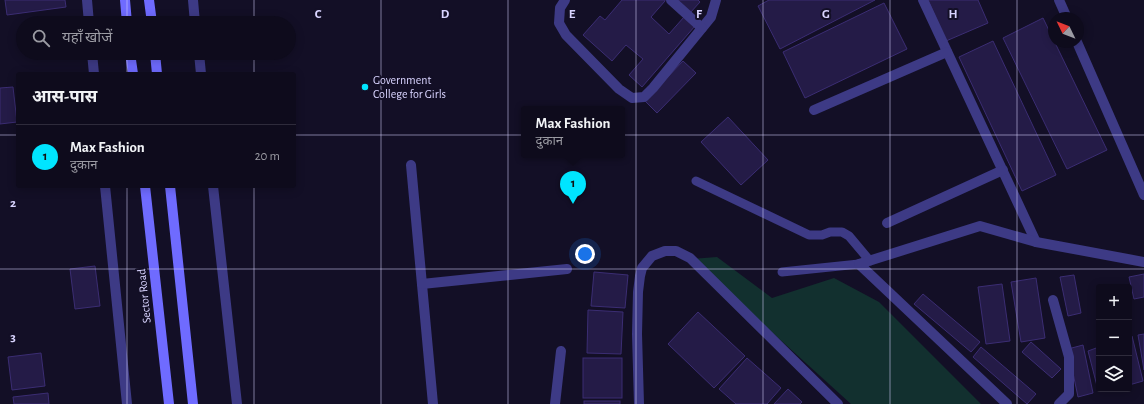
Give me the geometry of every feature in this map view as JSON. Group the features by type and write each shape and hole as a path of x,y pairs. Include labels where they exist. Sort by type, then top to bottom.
{"main road":[{"path":"125,0 126,16"},
{"path":"149,0 151,16"},
{"path":"131,60 133,72"},
{"path":"156,60 157,72"},
{"name":"Sector Road","path":"145,188 169,404"},
{"path":"170,188 193,404"}],"street":[{"path":"87,0 88,16"},
{"path":"193,0 194,16"},
{"path":"566,0 560,8 559,23 566,35 619,89 632,98 644,97 653,88 711,17 716,0"},
{"path":"672,0 702,28"},
{"path":"923,0 1036,242"},
{"path":"1059,0 1064,12"},
{"path":"1080,48 1144,195"},
{"path":"814,110 947,52"},
{"path":"93,60 94,72"},
{"path":"200,60 201,72"},
{"path":"411,165 433,404"},
{"path":"887,223 1002,170"},
{"path":"105,188 127,404"},
{"path":"213,188 237,404"},
{"path":"1007,404 859,264 980,226 1036,242 1144,262"},
{"path":"639,404 637,334 640,276 642,268 652,256 665,251 676,251 690,258 838,404"},
{"path":"422,284 567,270"},
{"path":"1053,300 1069,357 1069,394 1059,404"},
{"path":"555,404 561,352"}],"lane":[{"path":"696,181 809,235 842,232 849,236 870,260"},
{"path":"782,272 859,264"}],"green space":[{"path":"717,257 772,298 834,278 879,302 981,404 851,404 691,259"}],"building":[{"path":"5,0 65,0 66,7 7,15"},
{"path":"622,0 665,0 651,17 669,34 684,17 695,26 642,87 629,75 643,59 626,45 612,61 583,35 600,16 605,20"},
{"path":"676,0 698,0 700,2 690,13"},
{"path":"769,0 875,0 780,49 758,6"},
{"path":"928,0 978,0 988,23 946,41"},
{"path":"884,3 907,49 805,98 783,52"},
{"path":"1043,18 1048,28 1048,48 1058,48 1107,150 1067,169 1003,38"},
{"path":"993,41 1056,175 1022,191 959,57"},
{"path":"683,61 696,73 657,113 645,101"},
{"path":"13,87 16,122 0,124 0,88"},
{"path":"728,117 768,160 741,185 701,142"},
{"path":"95,266 100,306 75,309 70,269"},
{"path":"594,272 628,275 625,308 591,306"},
{"path":"1144,274 1144,297 1134,299 1132,284 1131,284 1129,277"},
{"path":"1074,275 1081,313 1068,316 1060,277"},
{"path":"1036,278 1045,338 1021,342 1011,282"},
{"path":"1002,284 1010,341 986,344 978,287"},
{"path":"923,294 980,342 971,352 914,304"},
{"path":"588,310 623,312 621,354 587,353"},
{"path":"698,312 745,356 714,388 668,344"},
{"path":"1144,334 1144,370 1138,335"},
{"path":"1132,336 1143,381 1132,384"},
{"path":"1031,342 1061,369 1052,378 1022,352"},
{"path":"1083,345 1093,393 1078,397 1068,349"},
{"path":"981,347 1036,394 1027,404 973,357"},
{"path":"1096,348 1096,382 1088,351"},
{"path":"41,353 45,386 12,390 8,357"},
{"path":"583,358 622,358 622,398 583,398"},
{"path":"747,358 781,388 767,404 736,404 719,389"},
{"path":"788,389 802,402 800,404 774,404"},
{"path":"48,393 49,404 14,404 13,397"},
{"path":"584,401 620,401 620,404 584,404"}],"place":[{"name":"Government College for Girls","path":"365,87"},
{"name":"Max Fashion","path":"573,204"}]}
